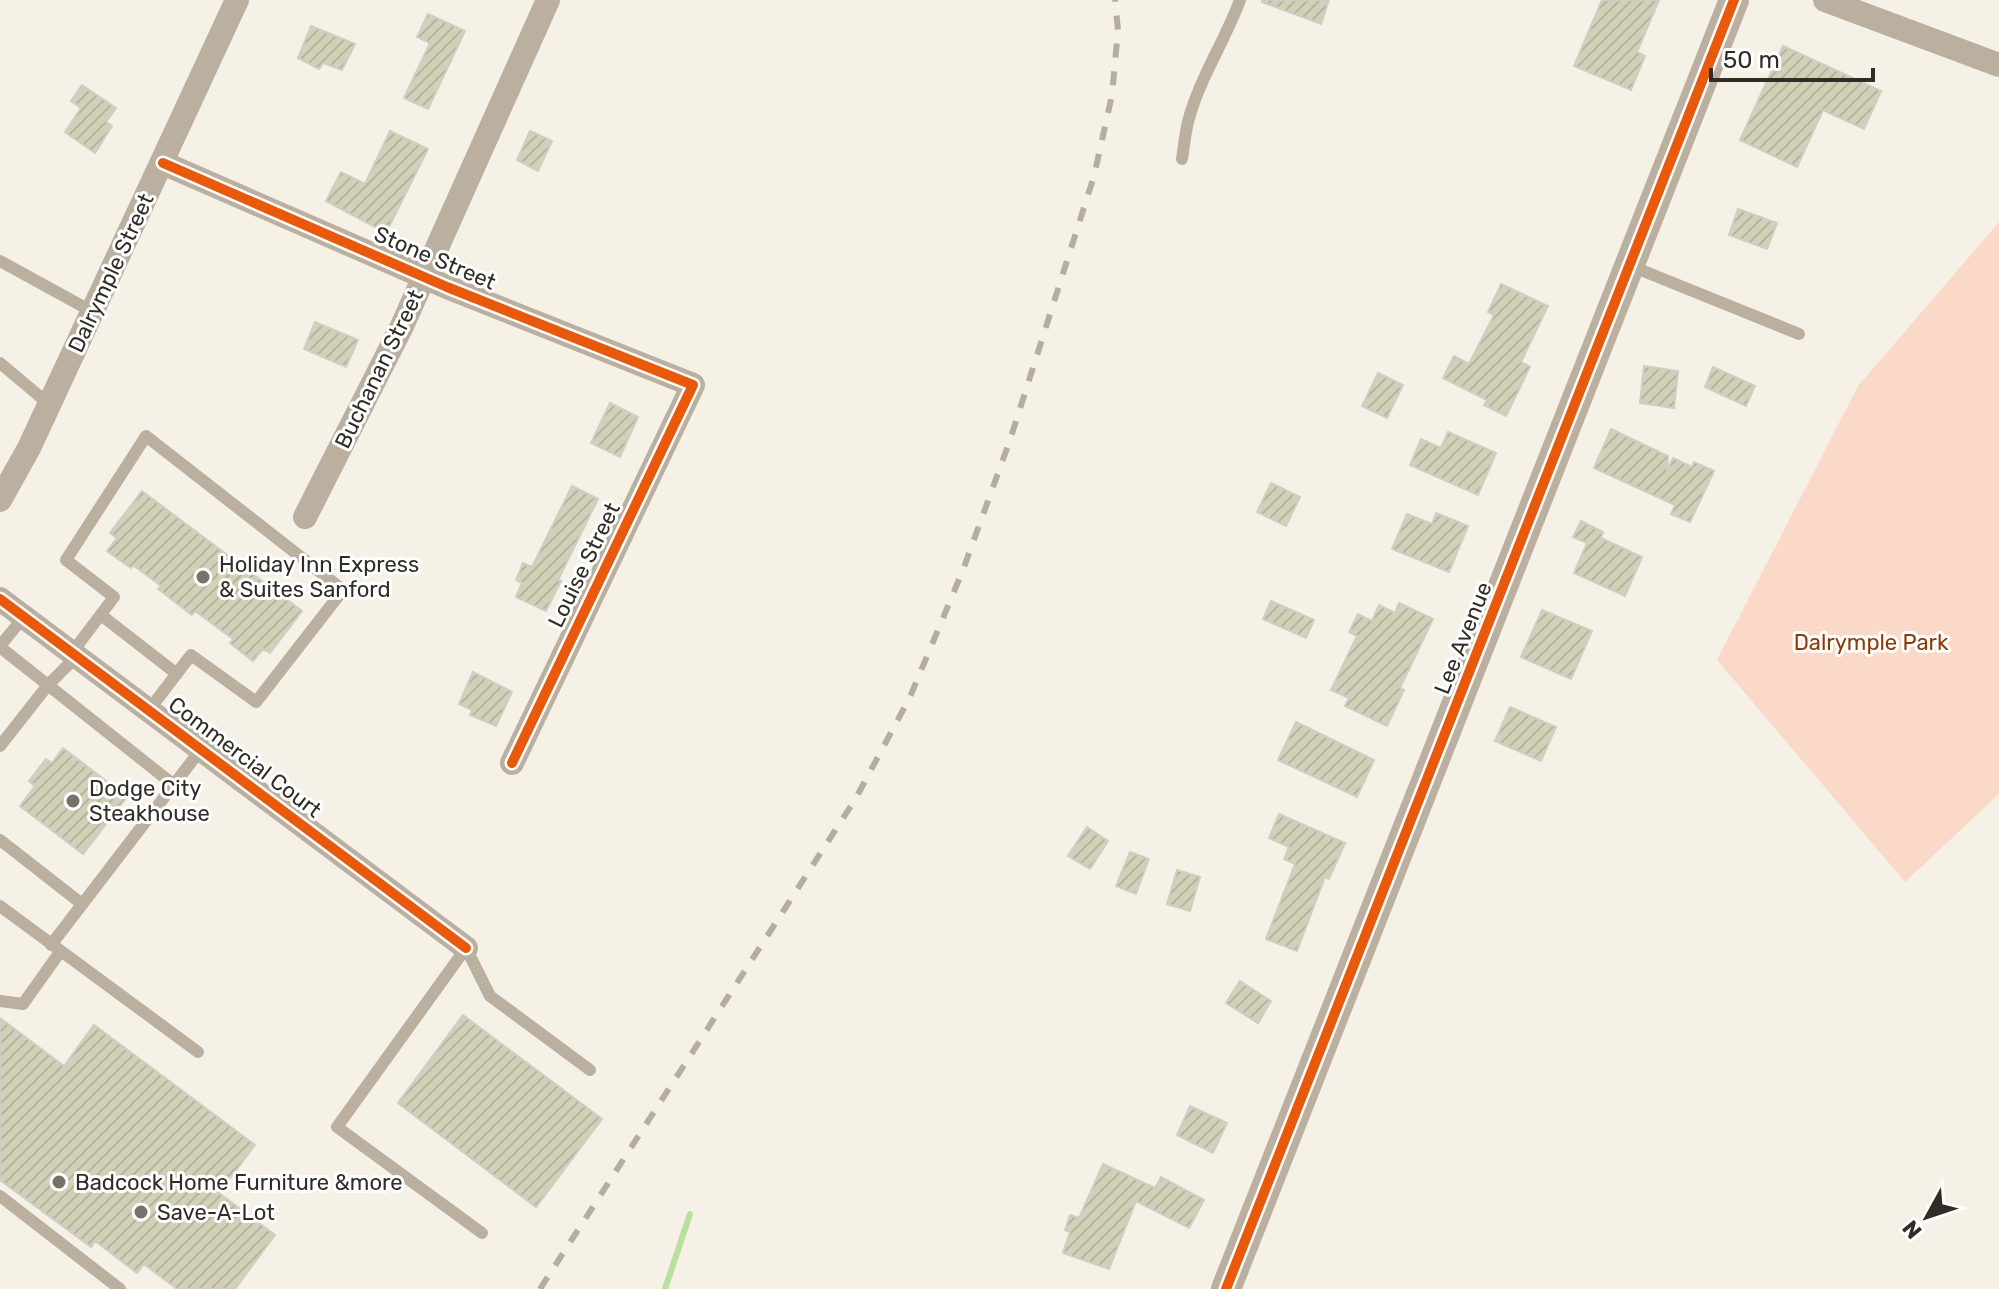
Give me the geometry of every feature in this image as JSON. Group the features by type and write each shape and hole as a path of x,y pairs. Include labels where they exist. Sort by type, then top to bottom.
{"street":[{"name":"Dalrymple Street","path":"0,500 50,405 237,0"},
{"name":"Buchanan Street","path":"305,517 402,326 548,0"},
{"name":"Lee Avenue","path":"1226,1289 1734,0"},
{"path":"1825,0 1999,65"},
{"name":"Stone Street","path":"163,163 447,287 693,385"},
{"name":"Louise Street","path":"512,763 693,385"},
{"name":"Commercial Court","path":"0,599 466,948"}],"lane":[{"path":"1182,159 1188,121 1196,98 1240,0"},
{"path":"0,261 93,312"},
{"path":"1629,265 1799,334"},
{"path":"0,363 50,405"},
{"path":"0,746 73,656 114,597 66,560 146,436 343,590 256,702 191,655 149,710"},
{"path":"101,615 177,674"},
{"path":"23,618 0,646 174,785"},
{"path":"0,1001 23,1004 82,904 202,748"},
{"path":"0,840 82,904"},
{"path":"0,906 198,1052"},
{"path":"482,1233 337,1127 466,948 490,996 590,1070"},
{"path":"0,1196 120,1289"}],"green space":[{"name":"Dalrymple Park","path":"1999,222 1999,794 1905,882 1717,660 1858,386"}],"building":[{"path":"1262,0 1329,0 1321,24"},
{"path":"1602,0 1659,0 1637,52 1645,56 1631,90 1574,66"},
{"path":"428,14 465,31 428,109 404,98 430,43 417,37"},
{"path":"311,26 355,44 342,70 323,63 319,69 298,58"},
{"path":"1783,46 1881,91 1864,129 1823,110 1797,167 1740,140"},
{"path":"82,85 116,108 106,122 112,126 95,153 65,132 81,108 71,101"},
{"path":"390,131 428,149 386,233 326,201 341,172 365,184"},
{"path":"530,131 552,141 538,171 517,160"},
{"path":"1738,209 1777,223 1767,249 1729,235"},
{"path":"1501,284 1548,306 1521,362 1530,367 1506,416 1484,405 1487,400 1443,378 1454,356 1469,364 1494,315 1488,312"},
{"path":"315,322 358,340 346,367 304,349"},
{"path":"1644,366 1678,371 1674,408 1640,403"},
{"path":"1713,367 1755,386 1746,406 1705,387"},
{"path":"1378,373 1403,385 1387,418 1362,406"},
{"path":"610,403 638,417 620,457 591,443"},
{"path":"1611,429 1668,456 1667,471 1673,458 1692,467 1694,462 1714,471 1690,522 1671,514 1675,505 1594,468"},
{"path":"1448,432 1496,453 1478,495 1410,465 1421,439 1441,448"},
{"path":"1271,483 1300,497 1286,526 1257,512"},
{"path":"572,486 598,499 546,611 516,597 522,583 516,580 523,563 532,567"},
{"name":"Holiday Inn Express & Suites Sanford","path":"142,491 302,611 270,653 263,649 253,661 230,643 233,639 195,611 192,615 158,589 161,586 107,551 117,538 110,533"},
{"path":"1436,513 1468,526 1449,572 1392,549 1407,514 1432,524"},
{"path":"1581,521 1603,532 1601,538 1642,557 1625,596 1574,573 1587,543 1573,537"},
{"path":"1271,601 1314,620 1306,638 1263,619"},
{"path":"1399,603 1433,619 1400,688 1404,690 1387,726 1345,706 1349,698 1331,690 1357,636 1349,632 1358,614 1372,621 1379,605 1395,613"},
{"path":"1542,610 1592,631 1571,679 1521,657"},
{"path":"473,672 512,692 496,726 470,715 472,710 459,704"},
{"path":"1510,707 1556,727 1541,761 1495,741"},
{"path":"1296,722 1374,760 1357,797 1278,760"},
{"name":"Dodge City Steakhouse","path":"63,748 127,797 83,854 20,806 35,786 29,781 46,759 52,763"},
{"path":"1279,814 1345,843 1329,879 1325,877 1297,951 1266,939 1295,864 1284,859 1289,847 1269,838"},
{"path":"1087,827 1108,841 1090,869 1068,856"},
{"path":"1130,852 1149,859 1136,894 1116,886"},
{"path":"1177,870 1200,877 1190,911 1167,904"},
{"path":"1240,981 1271,1001 1258,1023 1226,1003"},
{"path":"463,1015 602,1119 536,1207 398,1103"},
{"path":"0,1018 64,1066 94,1025 255,1145 219,1193 275,1235 235,1289 177,1289 144,1264 137,1273 95,1241 91,1247 0,1180"},
{"path":"1190,1106 1227,1123 1213,1153 1177,1135"},
{"path":"1103,1164 1155,1188 1161,1177 1204,1200 1189,1228 1136,1201 1109,1269 1063,1253 1070,1232 1065,1230 1070,1215 1079,1218"}],"waterway":[{"path":"665,1289 690,1214"}],"railway":[{"path":"540,1289 856,798 910,697 963,570 1010,440 1094,176 1112,95 1118,30 1115,0"}],"cycle path":[{"path":"1226,1289 1734,0"},
{"path":"163,163 447,287 693,385 512,763"},
{"path":"0,599 466,948"}],"place":[{"name":"Holiday Inn Express & Suites Sanford","path":"203,577"},
{"name":"Dodge City Steakhouse","path":"73,801"},
{"name":"Badcock Home Furniture &more","path":"59,1182"},
{"name":"Save-A-Lot","path":"141,1212"}]}
